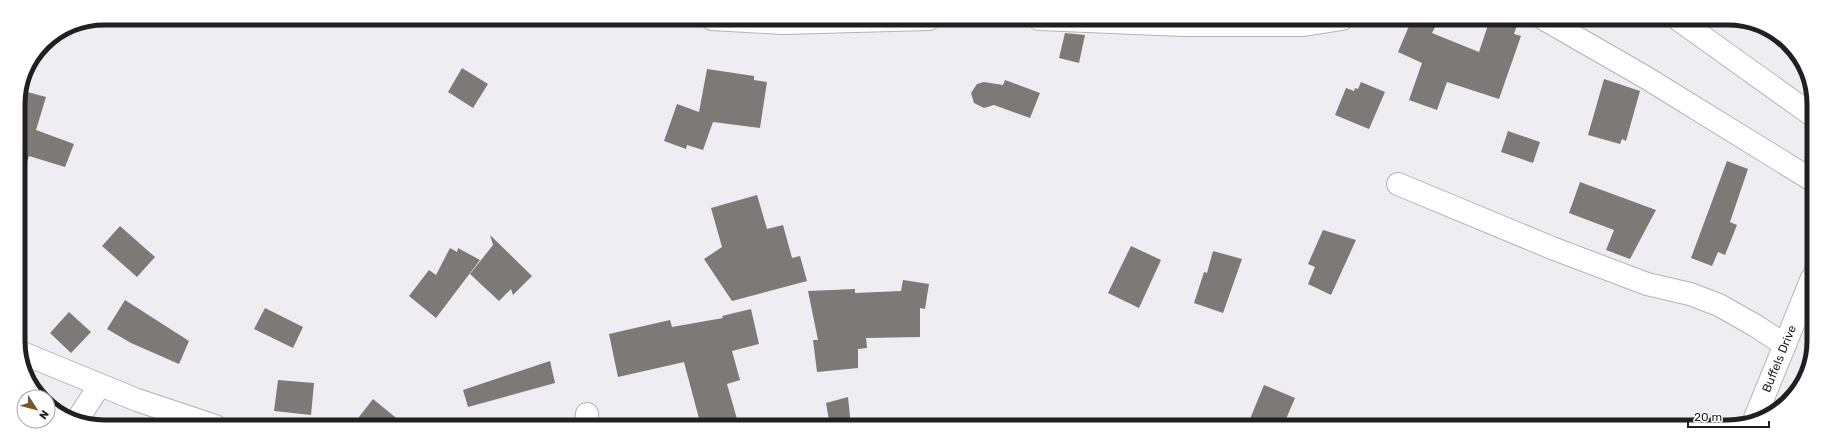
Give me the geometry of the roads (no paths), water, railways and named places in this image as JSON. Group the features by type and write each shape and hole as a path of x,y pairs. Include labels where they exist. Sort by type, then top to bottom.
{"street":[{"path":"1554,25 1645,77 1807,177"},
{"path":"1686,25 1807,111"},
{"path":"1398,184 1552,248 1647,284 1690,294 1719,305 1756,326 1785,345"},
{"name":"Buffels Drive","path":"1756,414 1807,290"},
{"path":"27,355 137,400 197,420"},
{"path":"80,416 100,385"}]}
